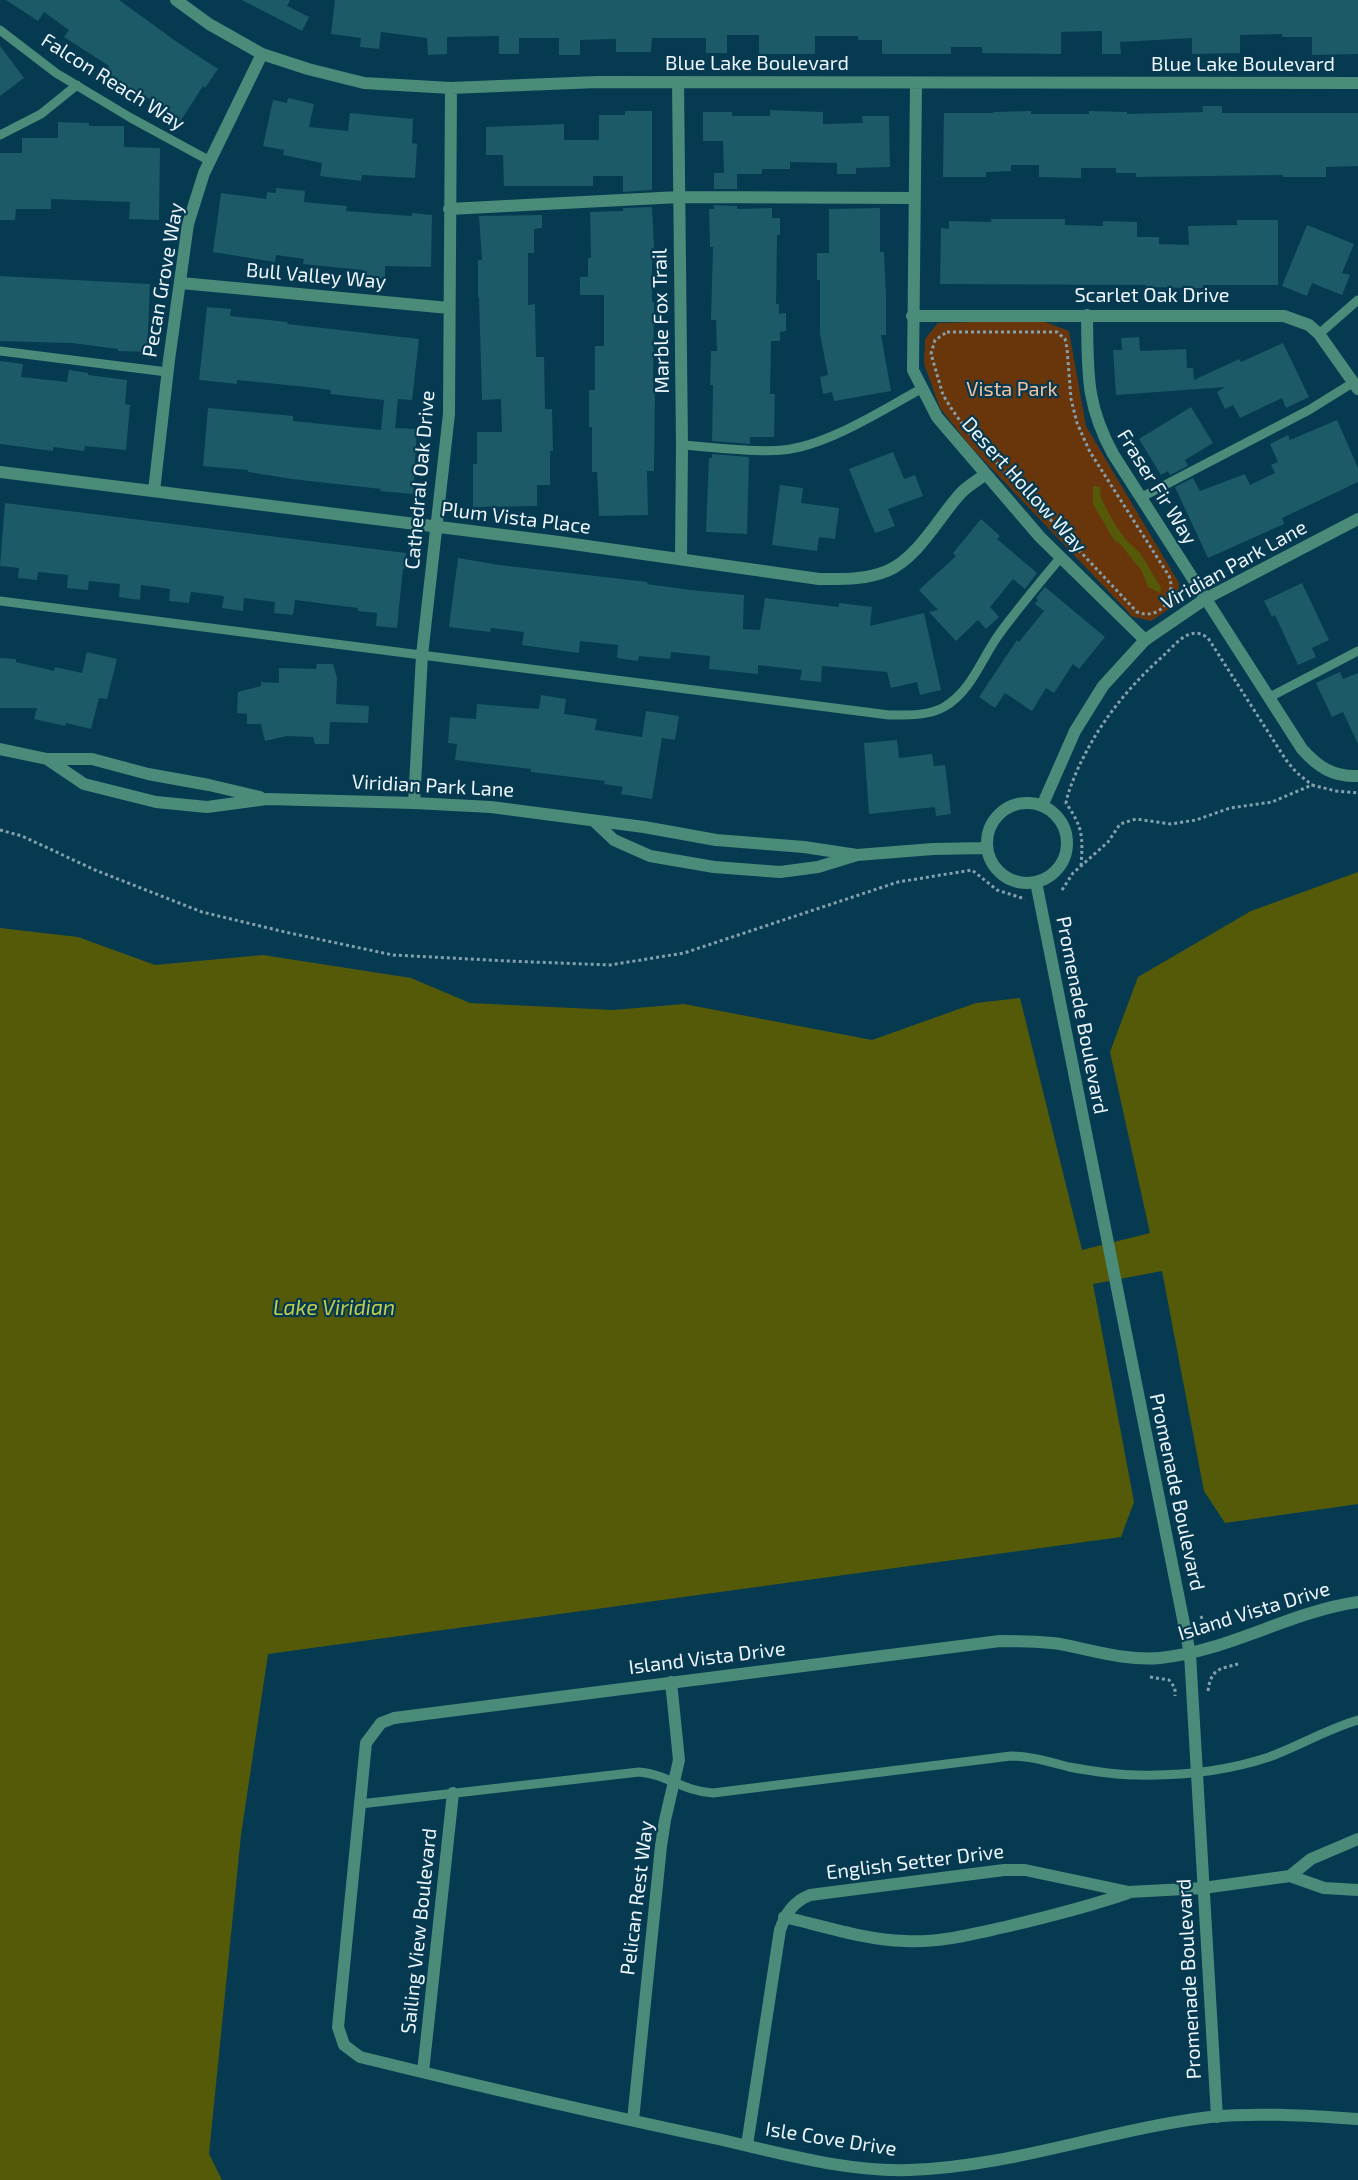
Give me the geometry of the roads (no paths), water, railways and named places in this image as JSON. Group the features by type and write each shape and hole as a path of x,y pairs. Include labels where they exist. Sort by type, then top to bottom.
{"street":[{"name":"Blue Lake Boulevard","path":"176,0 209,24 261,54 364,83 451,88 597,82 1358,83"},
{"name":"Pecan Grove Way","path":"154,491 167,372 188,224 210,161 261,54"},
{"name":"Marble Fox Trail","path":"678,82 681,559"},
{"name":"Desert Hollow Way","path":"915,83 913,370 937,417 1040,537 1144,640"},
{"name":"Cathedral Oak Drive","path":"414,803 422,655 449,414 451,88"},
{"path":"449,209 679,197 915,198"},
{"name":"Bull Valley Way","path":"180,283 449,308"},
{"name":"Fraser Fir Way","path":"1087,315 1088,377 1094,412 1101,434 1302,749 1320,767 1333,773 1358,776"},
{"name":"Scarlet Oak Drive","path":"912,316 1284,316 1309,325 1319,334 1356,385"},
{"name":"Plum Vista Place","path":"0,472 559,542 819,579 854,579 890,570 906,558 936,526 961,492 986,474"},
{"name":"Viridian Park Lane","path":"1042,806 1075,731 1103,686 1144,640 1205,599 1358,519"},
{"name":"Viridian Park Lane","path":"0,748 47,759 92,759 148,774 267,799"},
{"name":"Viridian Park Lane","path":"47,759 84,784 156,801 207,807 267,799 491,807 644,827 716,840 804,847 857,855"},
{"path":"1022,803 1042,806 1060,820 1065,830 1066,852 1055,872 1036,882 1024,884 1003,876 989,859 986,848 989,827 1002,811 1022,803"},
{"name":"Viridian Park Lane","path":"595,822 614,840 650,856 714,867 780,872 818,867 857,855 933,849 986,848"},
{"name":"Promenade Boulevard","path":"1036,882 1190,1654 1217,2117"},
{"name":"Island Vista Drive","path":"344,2045 338,2027 366,1743 381,1724 394,1718 1000,1641 1027,1640 1132,1657 1157,1658 1190,1654 1236,1640 1291,1618 1358,1602"},
{"name":"Pelican Rest Way","path":"633,2120 661,1846 679,1760 671,1682"},
{"name":"Sailing View Boulevard","path":"423,2072 453,1793"},
{"path":"1290,1876 1311,1859 1358,1839"},
{"name":"English Setter Drive","path":"1129,1892 1025,1870 1004,1870 810,1895 799,1900 784,1917 875,1939 942,1940 1062,1913 1129,1892 1203,1888 1290,1876"},
{"path":"1290,1876 1323,1888 1358,1890"},
{"path":"747,2145 776,1946 784,1917"},
{"name":"Isle Cove Drive","path":"344,2045 360,2057 423,2072 819,2161 865,2168 907,2170 947,2167 1038,2153 1090,2139 1217,2117 1316,2116 1358,2119"}],"lane":[{"name":"Falcon Reach Way","path":"0,30 56,73 131,118 210,161"},
{"path":"0,135 41,114 77,85"},
{"path":"1319,334 1358,300"},
{"path":"0,351 167,372"},
{"path":"1140,498 1356,385"},
{"path":"682,445 783,450 816,442 866,419 921,389"},
{"path":"0,602 889,716 920,714 944,708 975,676 998,636 1061,557"},
{"path":"1268,698 1358,651"},
{"path":"360,1804 639,1772 659,1774 693,1791 713,1794 1021,1756 1114,1774 1136,1776 1197,1773 1268,1757 1358,1720"}],"water":[{"path":"1093,486 1100,487 1101,498 1114,523 1126,540 1140,553 1161,588 1160,593 1148,587 1142,571 1114,540 1093,504"},
{"name":"Lake Viridian","path":"1358,872 1358,1504 1225,1523 1204,1491 1162,1271 1093,1284 1134,1502 1121,1537 268,1654 241,1835 209,2154 222,2180 0,2180 0,928 78,937 155,965 263,955 411,978 470,1003 613,1010 684,1004 872,1040 976,1003 1020,998 1082,1250 1150,1233 1110,1052 1138,977 1251,911"}],"park label":[{"name":"Vista Park","path":"1012,389"}]}
